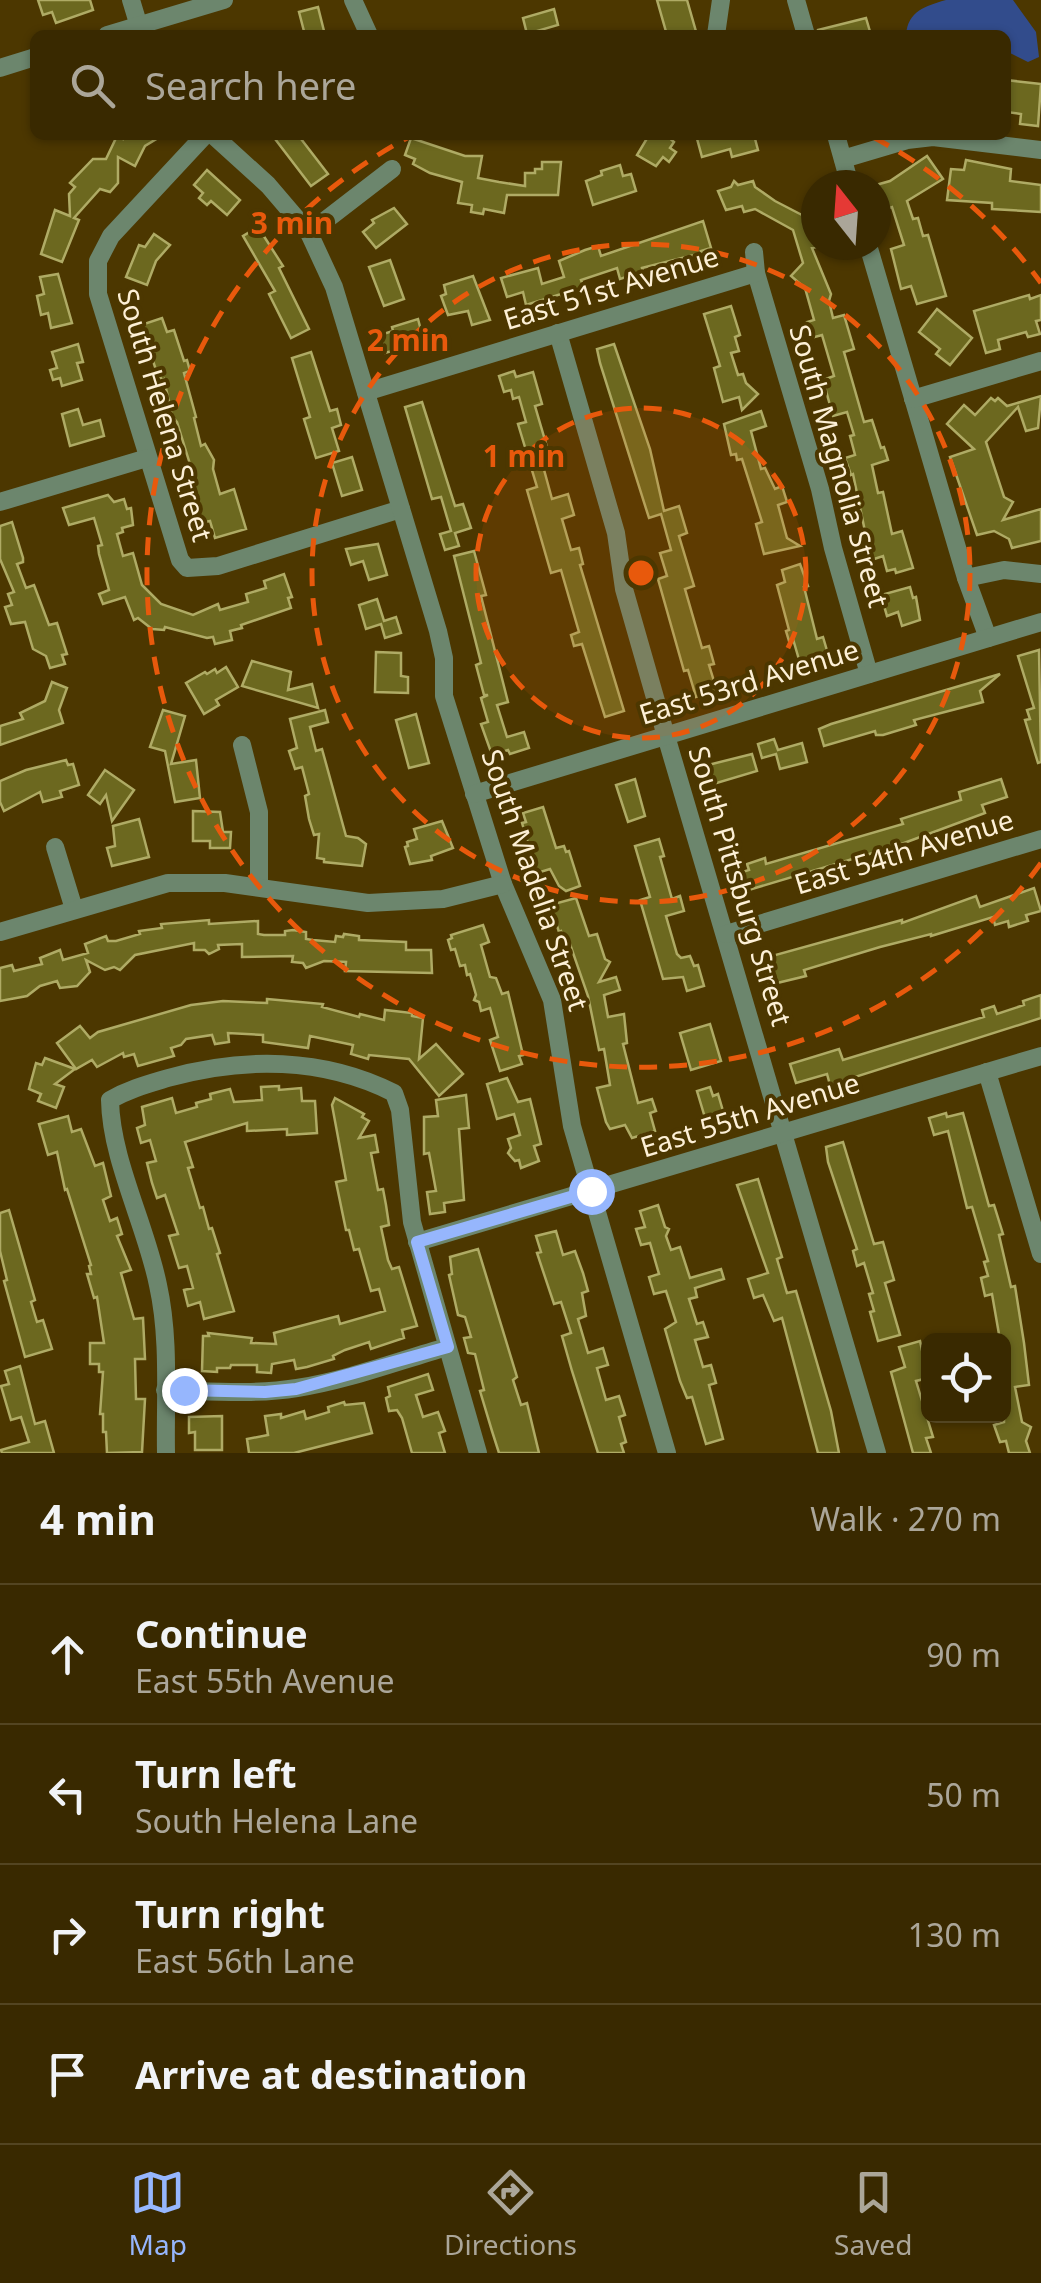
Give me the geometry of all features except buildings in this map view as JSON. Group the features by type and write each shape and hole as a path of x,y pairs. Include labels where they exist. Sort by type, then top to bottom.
{"street":[{"path":"131,0 140,30 224,0"},
{"path":"353,0 367,30"},
{"path":"717,30 721,0"},
{"path":"796,0 805,30"},
{"path":"0,68 30,59"},
{"name":"South Helena Street","path":"199,140 111,236 98,261 98,294 173,544 187,568 218,566 402,510"},
{"name":"South Madelia Street","path":"218,140 268,185 309,232 334,286 441,642 444,696 503,884 552,1000 572,1126 668,1453"},
{"path":"837,140 845,170"},
{"path":"842,159 910,140"},
{"path":"949,140 1041,150"},
{"path":"309,232 392,170"},
{"name":"South Magnolia Street","path":"754,252 756,272 869,674"},
{"path":"872,260 984,640"},
{"name":"East 51st Avenue","path":"366,392 756,272"},
{"name":"South Pittsburg Street","path":"558,334 616,533 624,590 877,1453"},
{"path":"913,399 1041,361"},
{"path":"0,502 147,458"},
{"path":"966,578 1004,570 1041,574"},
{"name":"East 53rd Avenue","path":"474,794 1041,622"},
{"path":"242,745 260,812 259,886"},
{"name":"East 54th Avenue","path":"726,934 1041,840"},
{"path":"56,847 74,909"},
{"path":"0,932 168,883 259,886 368,903 443,899 503,884"},
{"name":"East 55th Avenue","path":"417,1242 1041,1056"},
{"path":"166,1453 164,1322 159,1286 114,1134 110,1100 189,1072 248,1062 284,1063 328,1071 394,1093 400,1110 408,1203 417,1242 478,1453"},
{"path":"987,1072 1041,1254"},
{"path":"165,1390 296,1389 448,1347"}],"water":[{"path":"946,0 1013,0 1036,32 1039,57 1028,62 1011,54 1011,30 907,30 910,20 925,7"}],"route":[{"path":"184,1390 296,1389 448,1347 417,1242 591,1191"}]}
